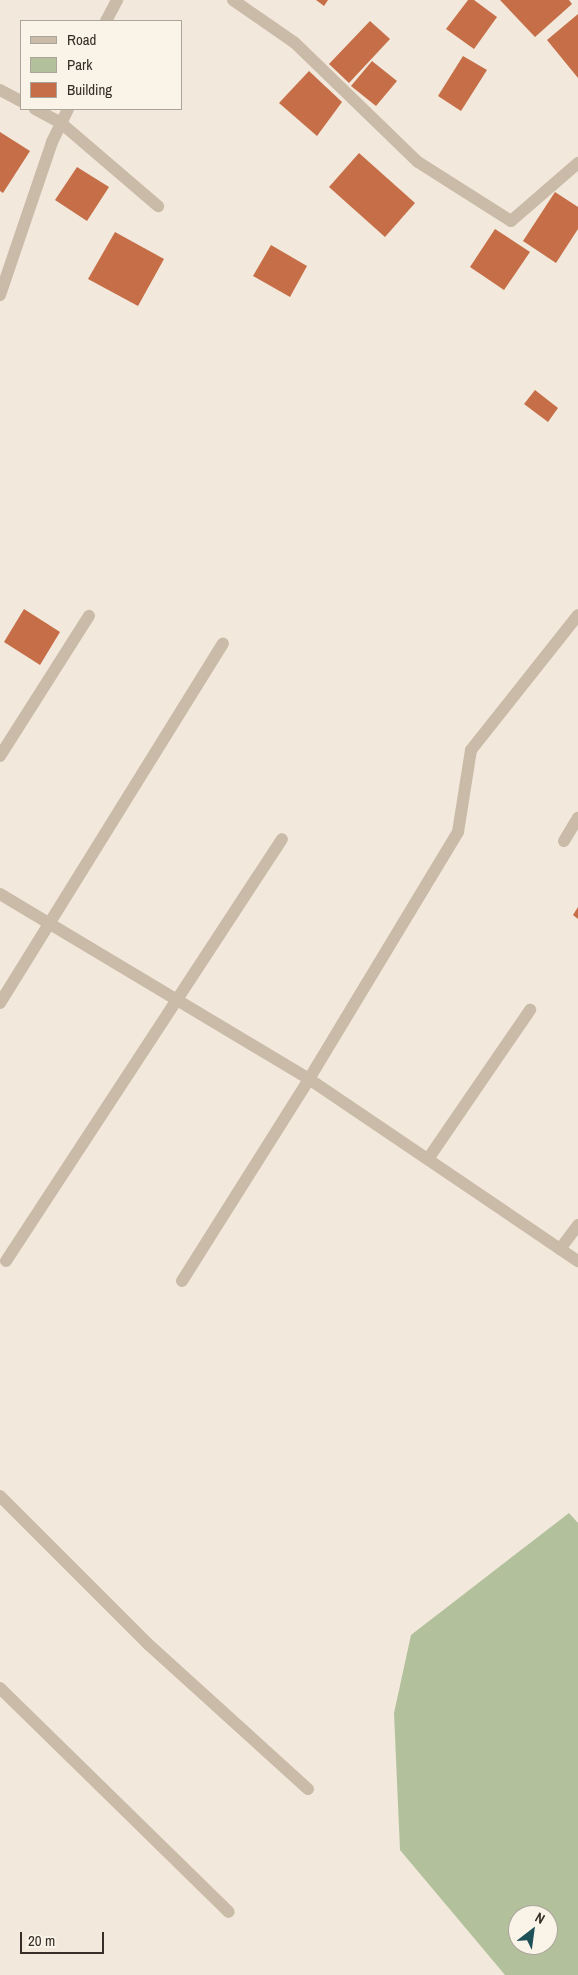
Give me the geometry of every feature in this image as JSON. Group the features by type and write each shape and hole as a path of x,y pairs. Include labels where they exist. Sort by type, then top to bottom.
{"street":[{"path":"107,20 117,0"},
{"path":"233,0 295,43 418,162 510,221 578,163"},
{"path":"0,90 20,100"},
{"path":"37,110 62,123 158,206"},
{"path":"0,295 52,142 68,110"},
{"path":"0,756 89,616"},
{"path":"182,1281 309,1079 458,832 471,750 578,616"},
{"path":"0,1003 223,643"},
{"path":"564,841 578,818"},
{"path":"6,1261 282,839"},
{"path":"0,894 309,1079 578,1261"},
{"path":"428,1159 530,1010"},
{"path":"560,1249 578,1225"},
{"path":"0,1496 148,1644 308,1789"},
{"path":"0,1688 229,1912"}],"green space":[{"path":"569,1513 578,1523 578,1975 505,1975 400,1850 394,1713 411,1635"}],"building":[{"path":"316,0 328,0 324,6"},
{"path":"468,0 474,0 497,17 474,49 446,29"},
{"path":"500,0 569,0 572,4 535,37"},
{"path":"578,14 578,78 547,40"},
{"path":"370,21 390,39 349,83 329,64"},
{"path":"463,56 487,70 461,111 438,96"},
{"path":"372,61 397,81 376,106 351,86"},
{"path":"309,71 342,102 317,136 279,103"},
{"path":"0,132 30,151 3,193 0,191"},
{"path":"359,153 415,203 385,237 329,187"},
{"path":"77,167 109,187 87,221 55,200"},
{"path":"555,192 578,207 578,229 556,263 523,241"},
{"path":"495,229 530,252 504,290 470,267"},
{"path":"115,232 164,259 138,306 88,279"},
{"path":"271,245 307,266 290,297 253,276"},
{"path":"535,390 558,408 548,422 524,404"},
{"path":"24,609 60,632 40,665 4,642"},
{"path":"578,907 578,919 573,915"}]}
